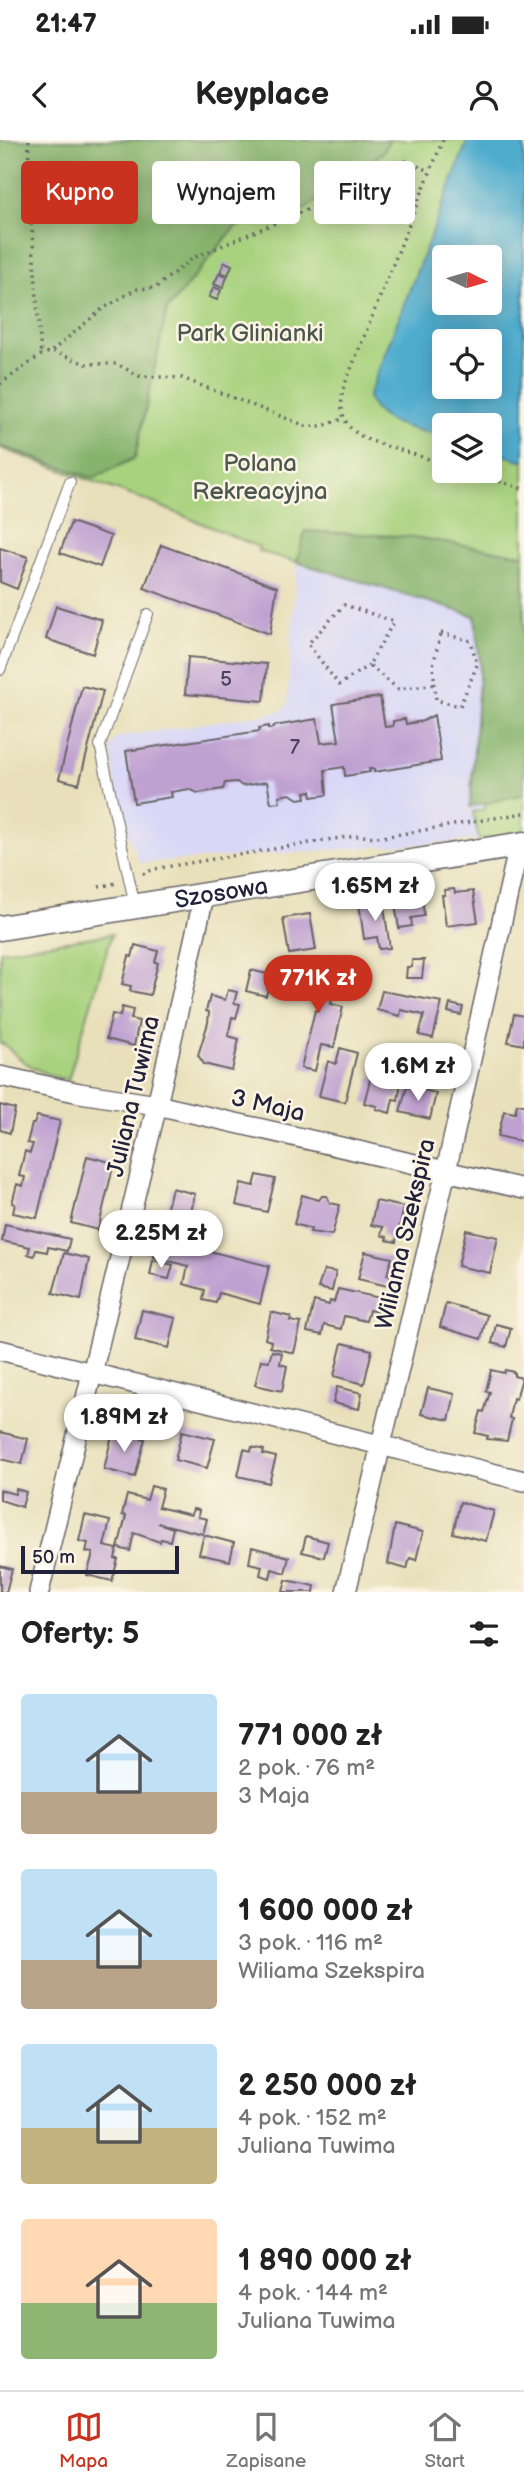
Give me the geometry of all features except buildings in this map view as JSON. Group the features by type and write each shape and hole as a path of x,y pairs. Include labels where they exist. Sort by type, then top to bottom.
{"street":[{"name":"Szosowa","path":"0,928 521,845"},
{"name":"Wiliama Szekspira","path":"346,1592 521,845"},
{"name":"Juliana Tuwima","path":"38,1592 157,1105 204,896"},
{"name":"3 Maja","path":"0,1076 80,1093 157,1105 524,1189"},
{"path":"0,1350 524,1481"}],"lane":[{"path":"0,670 70,482"},
{"path":"135,906 100,745 148,614"}],"path":[{"path":"29,140 28,175 41,355"},
{"path":"432,460 358,435 345,418 342,408 343,388 443,140"},
{"path":"0,384 41,355 52,351 101,310 136,289 155,288 193,258 320,204 386,165 405,161 430,171"},
{"path":"52,351 86,364 117,364 138,376 182,378 306,426 323,426 345,418"},
{"path":"502,482 524,489"},
{"path":"344,605 394,621 369,665 339,685 308,644 344,605"},
{"path":"441,632 471,641 477,665 460,706 436,700 435,684 433,665 441,632"},
{"path":"369,665 398,689 435,684"},
{"path":"92,889 154,869 333,839 383,837 524,813"}],"shaded area":[{"path":"297,562 507,621 485,810 474,811 479,840 140,863 121,817 110,747 118,737 279,712 287,706"}],"green space":[{"name":"Park Glinianki","path":"0,140 524,140 524,832 479,840 473,812 485,809 506,621 258,551 259,547 150,502 0,448"},
{"path":"0,140 390,140 383,152 371,161 314,161 314,203 300,211 300,161 152,161 152,224 247,224 235,227 167,310 135,458 93,478 0,446"},
{"path":"305,531 414,537 524,555 524,794 470,807 480,664 475,616 297,562"},
{"path":"112,934 68,1080 33,1067 4,1044 0,1044 0,951"}],"water":[{"path":"468,140 524,140 524,461 502,455 502,413 432,413 432,433 389,421 373,407 368,397"}],"park label":[{"name":"Polana Rekreacyjna","path":"260,477"}]}
